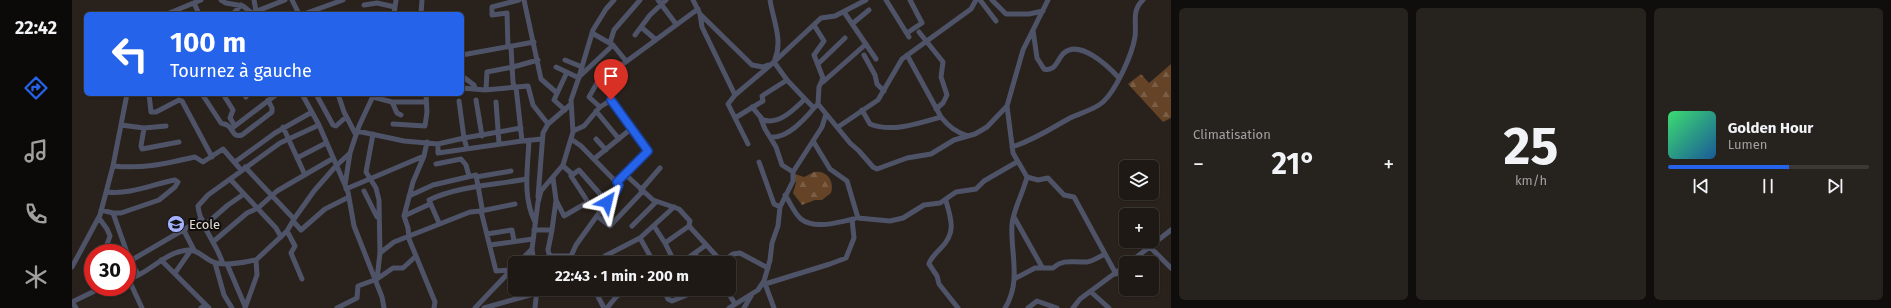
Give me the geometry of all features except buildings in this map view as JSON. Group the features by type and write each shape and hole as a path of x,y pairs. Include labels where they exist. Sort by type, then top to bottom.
{"street":[{"path":"178,12 201,0"},
{"path":"221,0 226,3 241,5 252,12"},
{"path":"254,0 254,12"},
{"path":"256,12 285,0"},
{"path":"292,0 298,12"},
{"path":"310,12 343,0"},
{"path":"394,12 396,0"},
{"path":"421,12 422,0"},
{"path":"519,0 492,7 492,16 507,13 513,67 513,82 515,87 522,141"},
{"path":"524,0 542,82 557,93"},
{"path":"538,202 541,191 562,166 573,131 570,105 592,33 606,9 614,0"},
{"path":"579,77 611,44 614,30 640,0"},
{"path":"635,35 659,2 666,0"},
{"path":"693,0 699,11 752,65 762,67 774,62 779,51 779,39 770,0"},
{"path":"748,144 728,104 735,95 774,62 821,18 834,16 844,12 866,0"},
{"path":"886,0 908,35 922,23 910,0"},
{"path":"838,127 878,100 898,64 907,55 971,9 976,0"},
{"path":"980,0 996,21"},
{"path":"992,0 1006,14 1029,14 1043,11"},
{"path":"1049,0 1023,50 1007,106 1012,147 1017,162 1027,177 1038,180 1048,178 1064,194 1074,197 1116,274"},
{"path":"1012,147 1040,137 1070,118 1102,103 1119,78 1135,37 1135,12 1143,0"},
{"path":"659,2 676,24"},
{"path":"194,3 198,12"},
{"path":"364,5 376,3 395,7"},
{"path":"235,12 241,5"},
{"path":"852,24 869,10"},
{"path":"600,107 589,98 597,83 676,24 699,11"},
{"path":"699,11 702,28 735,95"},
{"path":"844,12 876,59"},
{"path":"641,26 655,40"},
{"path":"770,137 781,136 802,121 816,106 821,84 824,78 814,55 824,41 814,26"},
{"path":"1033,30 1038,58 1044,69 1049,69 1056,65 1063,53 1067,50 1078,48 1106,64 1119,78"},
{"path":"919,32 939,55 944,65 941,77 947,95 943,103 936,109"},
{"path":"592,33 611,44 626,61"},
{"path":"818,64 845,38"},
{"path":"464,55 534,42"},
{"path":"821,84 866,44"},
{"path":"864,55 875,75 877,84 884,91"},
{"path":"907,55 941,117 948,126 958,133 968,136"},
{"path":"486,89 487,72 538,60"},
{"path":"564,60 582,67"},
{"path":"774,62 787,80 805,99 826,114 850,143 860,151 873,167 877,169 907,158 931,154 948,143 987,127 1007,106"},
{"path":"556,67 579,77"},
{"path":"565,110 554,100 567,72"},
{"path":"464,78 474,85 476,89"},
{"path":"735,118 763,101 762,96 787,80"},
{"path":"464,88 486,89 528,86 533,105 548,124"},
{"path":"72,267 99,218 113,166 127,96"},
{"path":"149,96 151,112 156,112 179,100 182,101 212,157"},
{"path":"203,96 221,123 233,127"},
{"path":"224,96 233,110 230,118 236,136 242,135 272,112 272,108 268,100"},
{"path":"233,127 274,96"},
{"path":"303,96 319,125 335,167 346,188 354,226 376,279 384,308"},
{"path":"317,96 333,125 336,126 346,117"},
{"path":"339,96 346,117 357,133"},
{"path":"346,188 350,153 373,96 392,102 426,102"},
{"path":"393,124 425,126 426,96"},
{"path":"760,117 766,121 778,120 805,99"},
{"path":"476,100 482,136"},
{"path":"573,131 584,126 600,107 611,100 648,151 626,175 617,182"},
{"path":"459,101 467,149"},
{"path":"392,102 398,113 401,115"},
{"path":"496,102 499,143"},
{"path":"533,256 532,249 537,215 542,139 548,124 570,105"},
{"path":"752,107 760,117 776,147 782,165 793,172"},
{"path":"862,110 870,124 889,127 920,123 941,117"},
{"path":"596,111 619,139"},
{"path":"235,162 283,127 312,112"},
{"path":"729,308 752,295 765,282 772,243 778,226 780,207 793,181 793,172 822,128 826,114"},
{"path":"121,125 144,128 166,126"},
{"path":"245,307 214,241 205,226 198,206 208,195 289,138 319,125"},
{"path":"283,127 305,175"},
{"path":"144,128 141,146 142,149 179,142"},
{"path":"357,133 373,134 404,141 438,144 521,128"},
{"path":"594,159 632,128"},
{"path":"373,134 366,172 376,188 378,200 380,253 376,279"},
{"path":"438,144 438,153 499,143 542,139"},
{"path":"553,178 556,200 548,250 549,254 572,256 576,245 616,192 619,185 594,159 571,139"},
{"path":"596,139 606,150"},
{"path":"529,140 526,179 530,212 535,222"},
{"path":"813,141 830,169 847,181 858,218"},
{"path":"427,142 424,156 409,196 404,216 408,228 408,236 415,257 435,302 434,308"},
{"path":"297,158 326,143"},
{"path":"113,166 134,168 149,167 195,157 203,162 223,149 272,196 301,230 325,209 349,197"},
{"path":"182,229 192,250 215,263 225,264 256,260 282,237 314,190 350,153"},
{"path":"346,188 424,156"},
{"path":"214,241 247,213 258,208 272,196 332,159"},
{"path":"436,164 461,159 466,165 469,176"},
{"path":"759,162 774,204 780,207"},
{"path":"785,195 799,218 811,224 828,224 858,218 877,221 896,221 924,205 946,201 956,192 976,189 984,181 1017,162"},
{"path":"556,200 564,216 588,202 571,176 572,173 562,166"},
{"path":"597,216 610,226 660,168"},
{"path":"571,176 579,170 589,184 607,202"},
{"path":"409,196 433,185 469,176 474,175 476,177 511,171"},
{"path":"626,175 656,202 674,207 681,211 690,221 689,226 715,256"},
{"path":"476,177 482,208 481,211 496,271 508,270"},
{"path":"1005,308 1011,297 1014,279 1012,227 1014,216 1027,177"},
{"path":"230,179 276,228 282,237"},
{"path":"439,223 429,200 437,196 478,186 526,179"},
{"path":"101,210 120,213 159,200 176,187 178,182 175,180 153,184 120,194 107,192"},
{"path":"364,190 378,220"},
{"path":"205,226 228,205 244,194"},
{"path":"946,201 952,232 947,243 937,252 929,264 939,284 958,308"},
{"path":"632,226 656,202"},
{"path":"404,216 430,204"},
{"path":"380,253 394,242 439,223 470,212 515,204"},
{"path":"605,256 640,238 674,207"},
{"path":"113,213 124,244"},
{"path":"1014,216 1042,267"},
{"path":"99,218 110,236 107,244"},
{"path":"136,257 182,229 202,219"},
{"path":"765,282 830,264 846,258 854,238 852,219"},
{"path":"654,226 665,243 671,256"},
{"path":"665,243 689,226"},
{"path":"487,234 512,230 514,241"},
{"path":"534,230 552,230"},
{"path":"1159,239 1171,230"},
{"path":"287,231 294,244 295,248 291,253 302,279"},
{"path":"640,238 650,256"},
{"path":"490,245 533,239"},
{"path":"691,256 706,245"},
{"path":"1137,256 1147,248"},
{"path":"1151,248 1171,268"},
{"path":"525,256 532,249"},
{"path":"136,271 138,274 176,252 192,250"},
{"path":"175,273 192,250"},
{"path":"730,256 740,253 768,268"},
{"path":"1014,279 1035,268 1053,268 1059,263 1069,261 1087,262 1105,254"},
{"path":"337,308 357,298 357,287 376,279 393,268 398,266 403,268 415,257"},
{"path":"161,260 207,306 201,308"},
{"path":"245,307 257,275 256,260"},
{"path":"215,263 224,295 232,308"},
{"path":"1074,308 1080,299 1119,271"},
{"path":"475,308 508,272"},
{"path":"765,282 774,308"},
{"path":"1091,292 1109,308"},
{"path":"744,308 752,295"},
{"path":"76,308 72,302 84,296"},
{"path":"136,296 142,308"},
{"path":"484,308 521,296"},
{"path":"535,308 536,296"},
{"path":"598,296 606,308 617,296"},
{"path":"666,296 668,299 672,301 684,296"},
{"path":"730,296 735,304"},
{"path":"1028,308 1037,301 1057,308"}],"green space":[{"path":"1171,64 1171,118 1163,122 1128,84 1141,74 1149,83"},
{"path":"814,172 826,174 831,180 831,193 822,200 815,200 802,205 793,193 796,183 794,178 795,174 804,177"}],"place":[{"name":"Ecole","path":"176,224"}],"route":[{"path":"607,202 616,192 619,185 617,182 648,153 648,149 611,100"}]}
